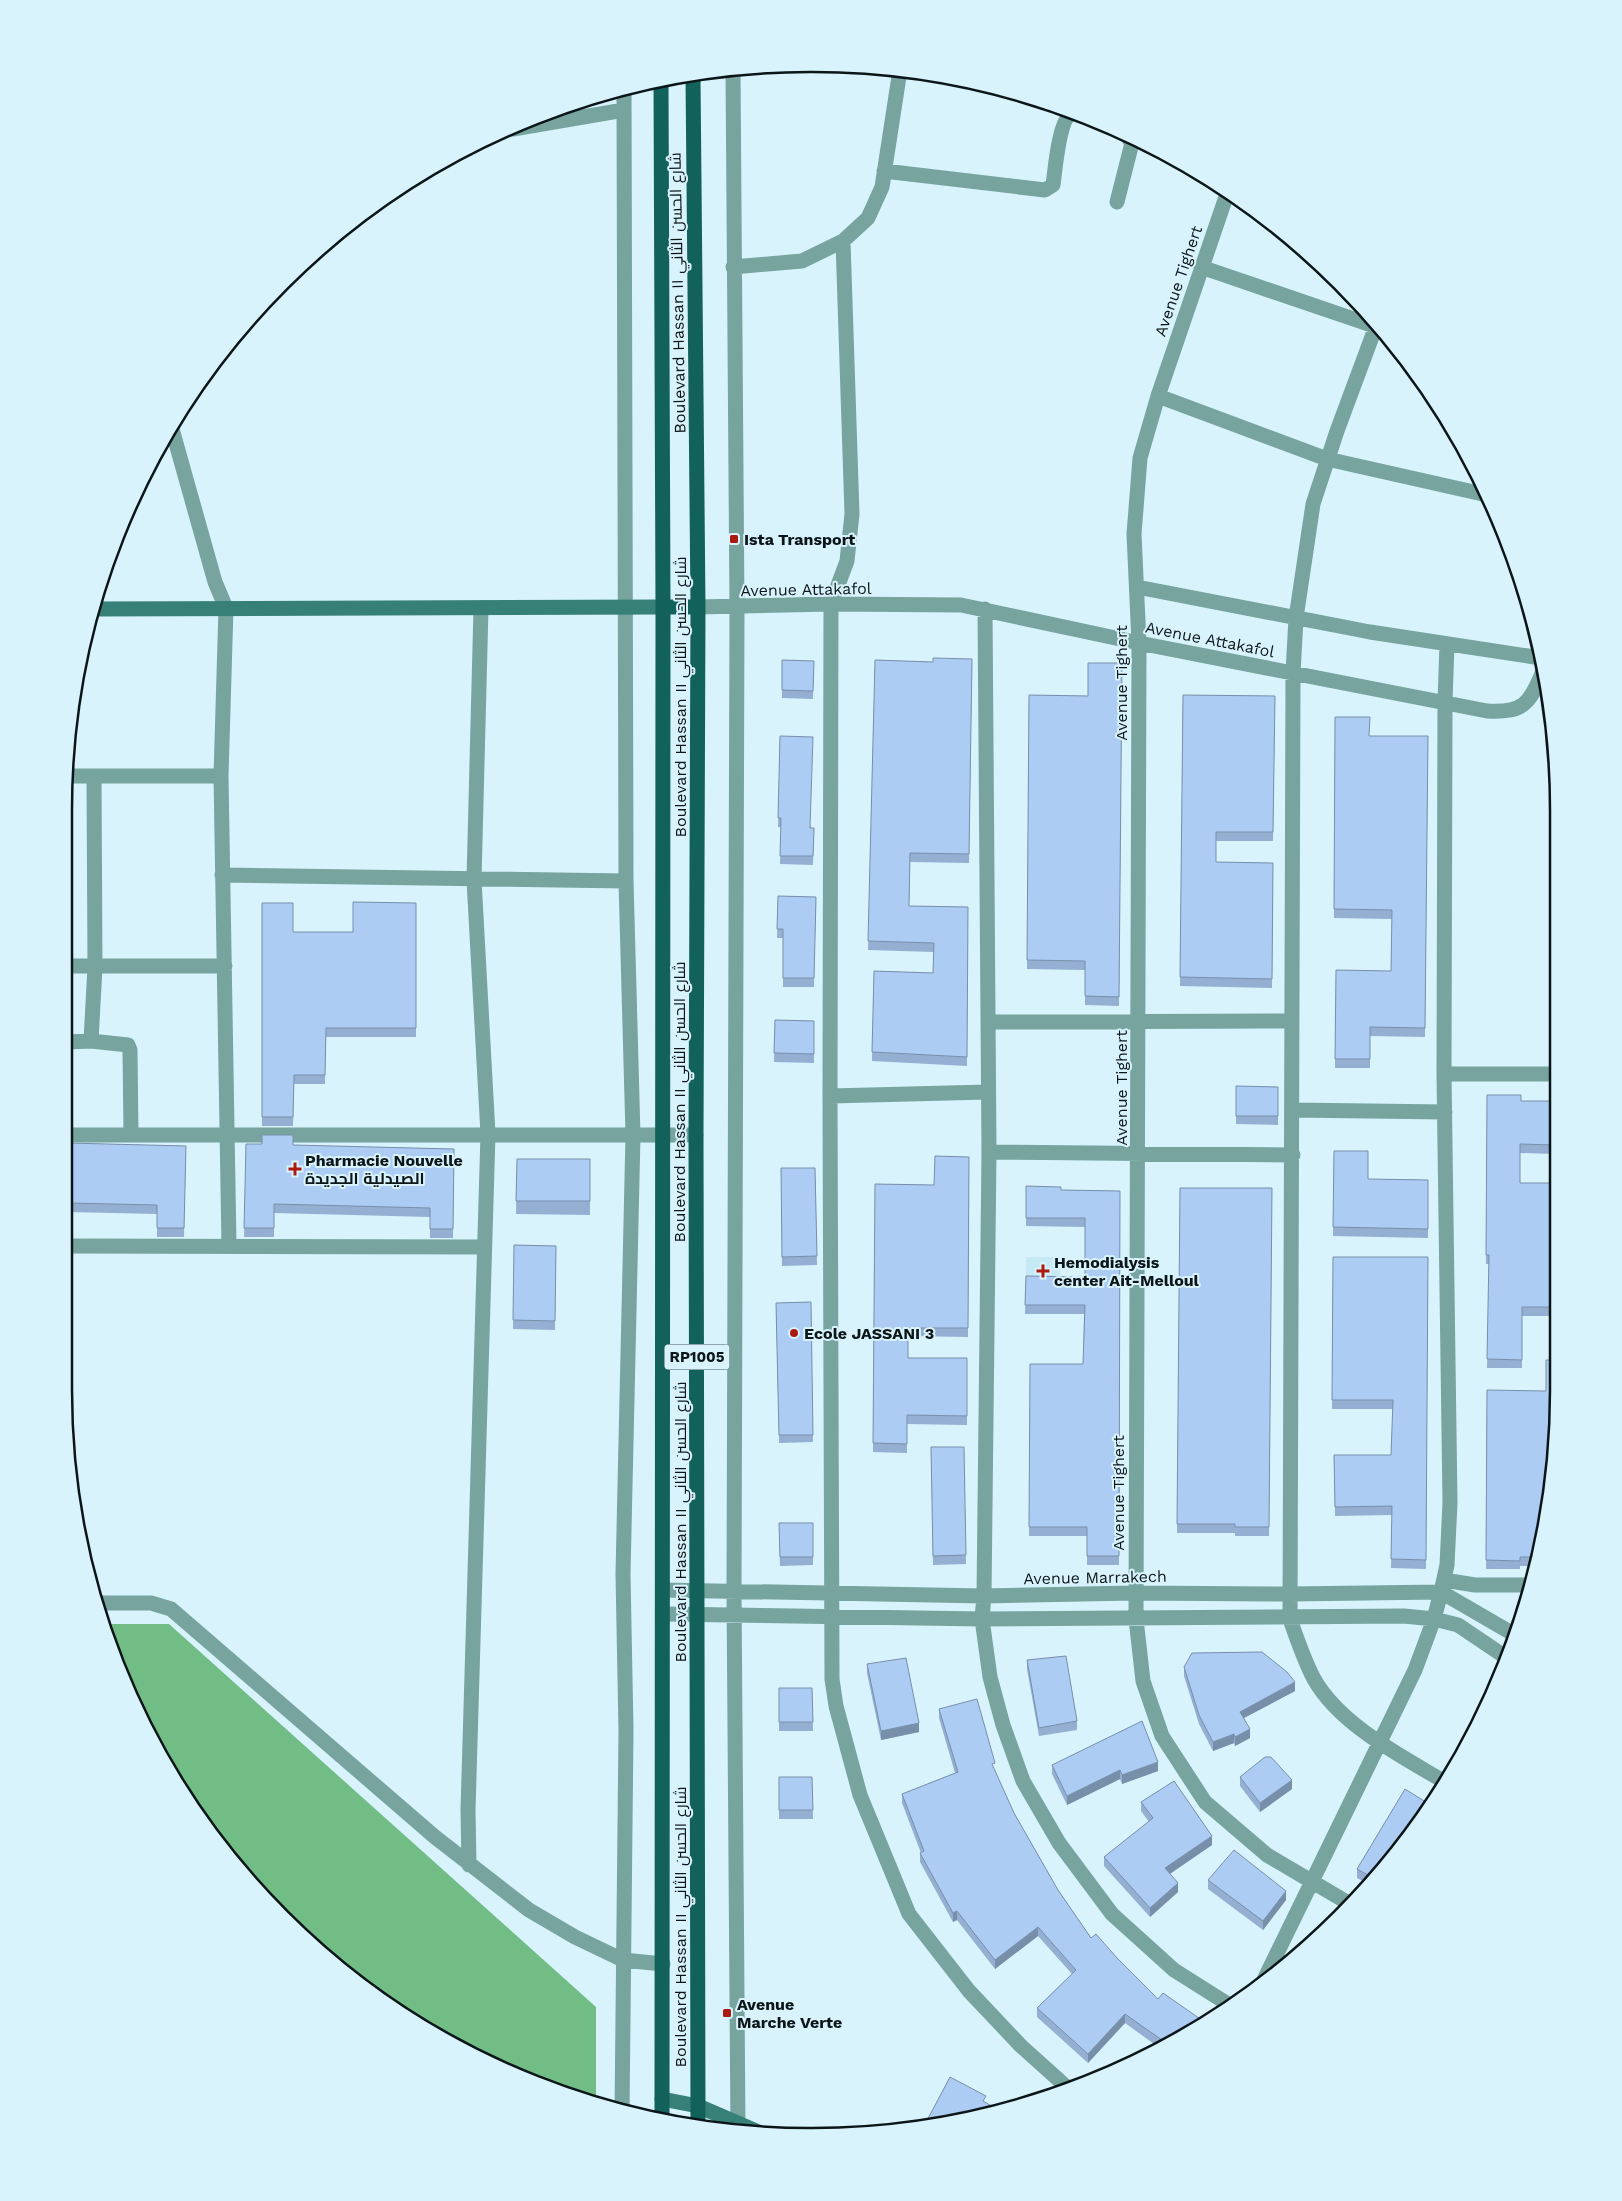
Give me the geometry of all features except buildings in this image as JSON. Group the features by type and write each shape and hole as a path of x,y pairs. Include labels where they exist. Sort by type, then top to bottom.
{"main road":[{"name":"Boulevard Hassan II شارع الحسن الثاني","path":"693,83 698,607 696,1135 698,2119"},
{"name":"Boulevard Hassan II شارع الحسن الثاني","path":"661,88 664,1135 662,2113"},
{"path":"663,608 698,607"}],"street":[{"path":"733,77 737,608 734,1616 738,2124"},
{"path":"733,266 802,261 843,241 868,218 882,187 899,78"},
{"path":"622,2103 626,1730 623,1574 633,1135 626,881 624,97"},
{"path":"541,124 624,110"},
{"path":"884,171 1045,190 1053,185 1063,124 1066,119"},
{"path":"1117,202 1131,146"},
{"name":"Avenue Tighert","path":"1225,200 1158,396 1140,458 1134,534 1139,643 1136,1619 1143,1681 1162,1736 1205,1802 1267,1855 1344,1900"},
{"path":"843,241 852,514 847,561 831,604 832,1679 836,1706 860,1795 909,1914 969,1991 1021,2046 1063,2084"},
{"path":"1201,267 1365,323"},
{"path":"1374,333 1327,459 1313,504 1296,618 1293,673 1291,1021 1293,1155 1290,1619 1300,1648 1315,1680 1339,1710 1378,1742 1439,1778"},
{"path":"1158,396 1327,459 1477,493"},
{"path":"174,437 215,582 226,608 221,776 229,1245"},
{"path":"1137,587 1296,618 1533,657"},
{"name":"Avenue Attakafol","path":"698,607 737,608 831,604 953,605 984,609 1139,643 1487,710 1507,712 1522,707 1538,685"},
{"path":"469,1865 468,1810 488,1134 474,880 481,608"},
{"path":"101,609 663,608"},
{"path":"984,609 989,1152 984,1596 982,1619 990,1677 1003,1725 1023,1780 1059,1843 1112,1914 1174,1970 1224,2002"},
{"path":"1269,1970 1414,1670 1434,1619 1447,1565 1450,1503 1444,1074 1445,702 1447,644"},
{"path":"73,776 221,776"},
{"path":"91,1041 95,967 94,776"},
{"path":"222,875 626,881"},
{"path":"72,966 225,966"},
{"path":"988,1022 1291,1021"},
{"path":"72,1042 125,1043 130,1047 131,1135"},
{"path":"1444,1074 1550,1074"},
{"path":"830,1096 988,1092"},
{"path":"1292,1110 1446,1112"},
{"path":"72,1135 696,1135"},
{"path":"989,1152 1293,1155"},
{"path":"72,1246 484,1247"},
{"name":"Avenue Marrakech","path":"664,1590 984,1596 1135,1593 1289,1594 1442,1586 1523,1585"},
{"path":"1442,1586 1509,1631"},
{"path":"105,1603 151,1603 172,1610 385,1795 469,1865 529,1910 574,1936 623,1960 663,1964"},
{"path":"664,1614 982,1619 1290,1619 1404,1616 1434,1619 1458,1626 1500,1653"},
{"path":"662,2099 698,2106 732,2124"}],"shaded area":[{"name":"Hemodialysis center Ait-Melloul","path":"1026,1257 1060,1257 1060,1285 1026,1285"}],"green space":[{"path":"111,1624 169,1624 596,2007 596,2096 528,2072 484,2052 442,2030 361,1976 289,1912 225,1840 171,1759 129,1673"}],"place":[{"name":"Ista Transport","path":"734,539"},
{"name":"Pharmacie Nouvelle الصيدلية الجديدة","path":"295,1169"},
{"name":"Hemodialysis center Ait-Melloul","path":"1043,1271"},
{"name":"Ecole JASSANI 3","path":"794,1333"},
{"name":"Avenue Marche Verte","path":"727,2013"}]}
